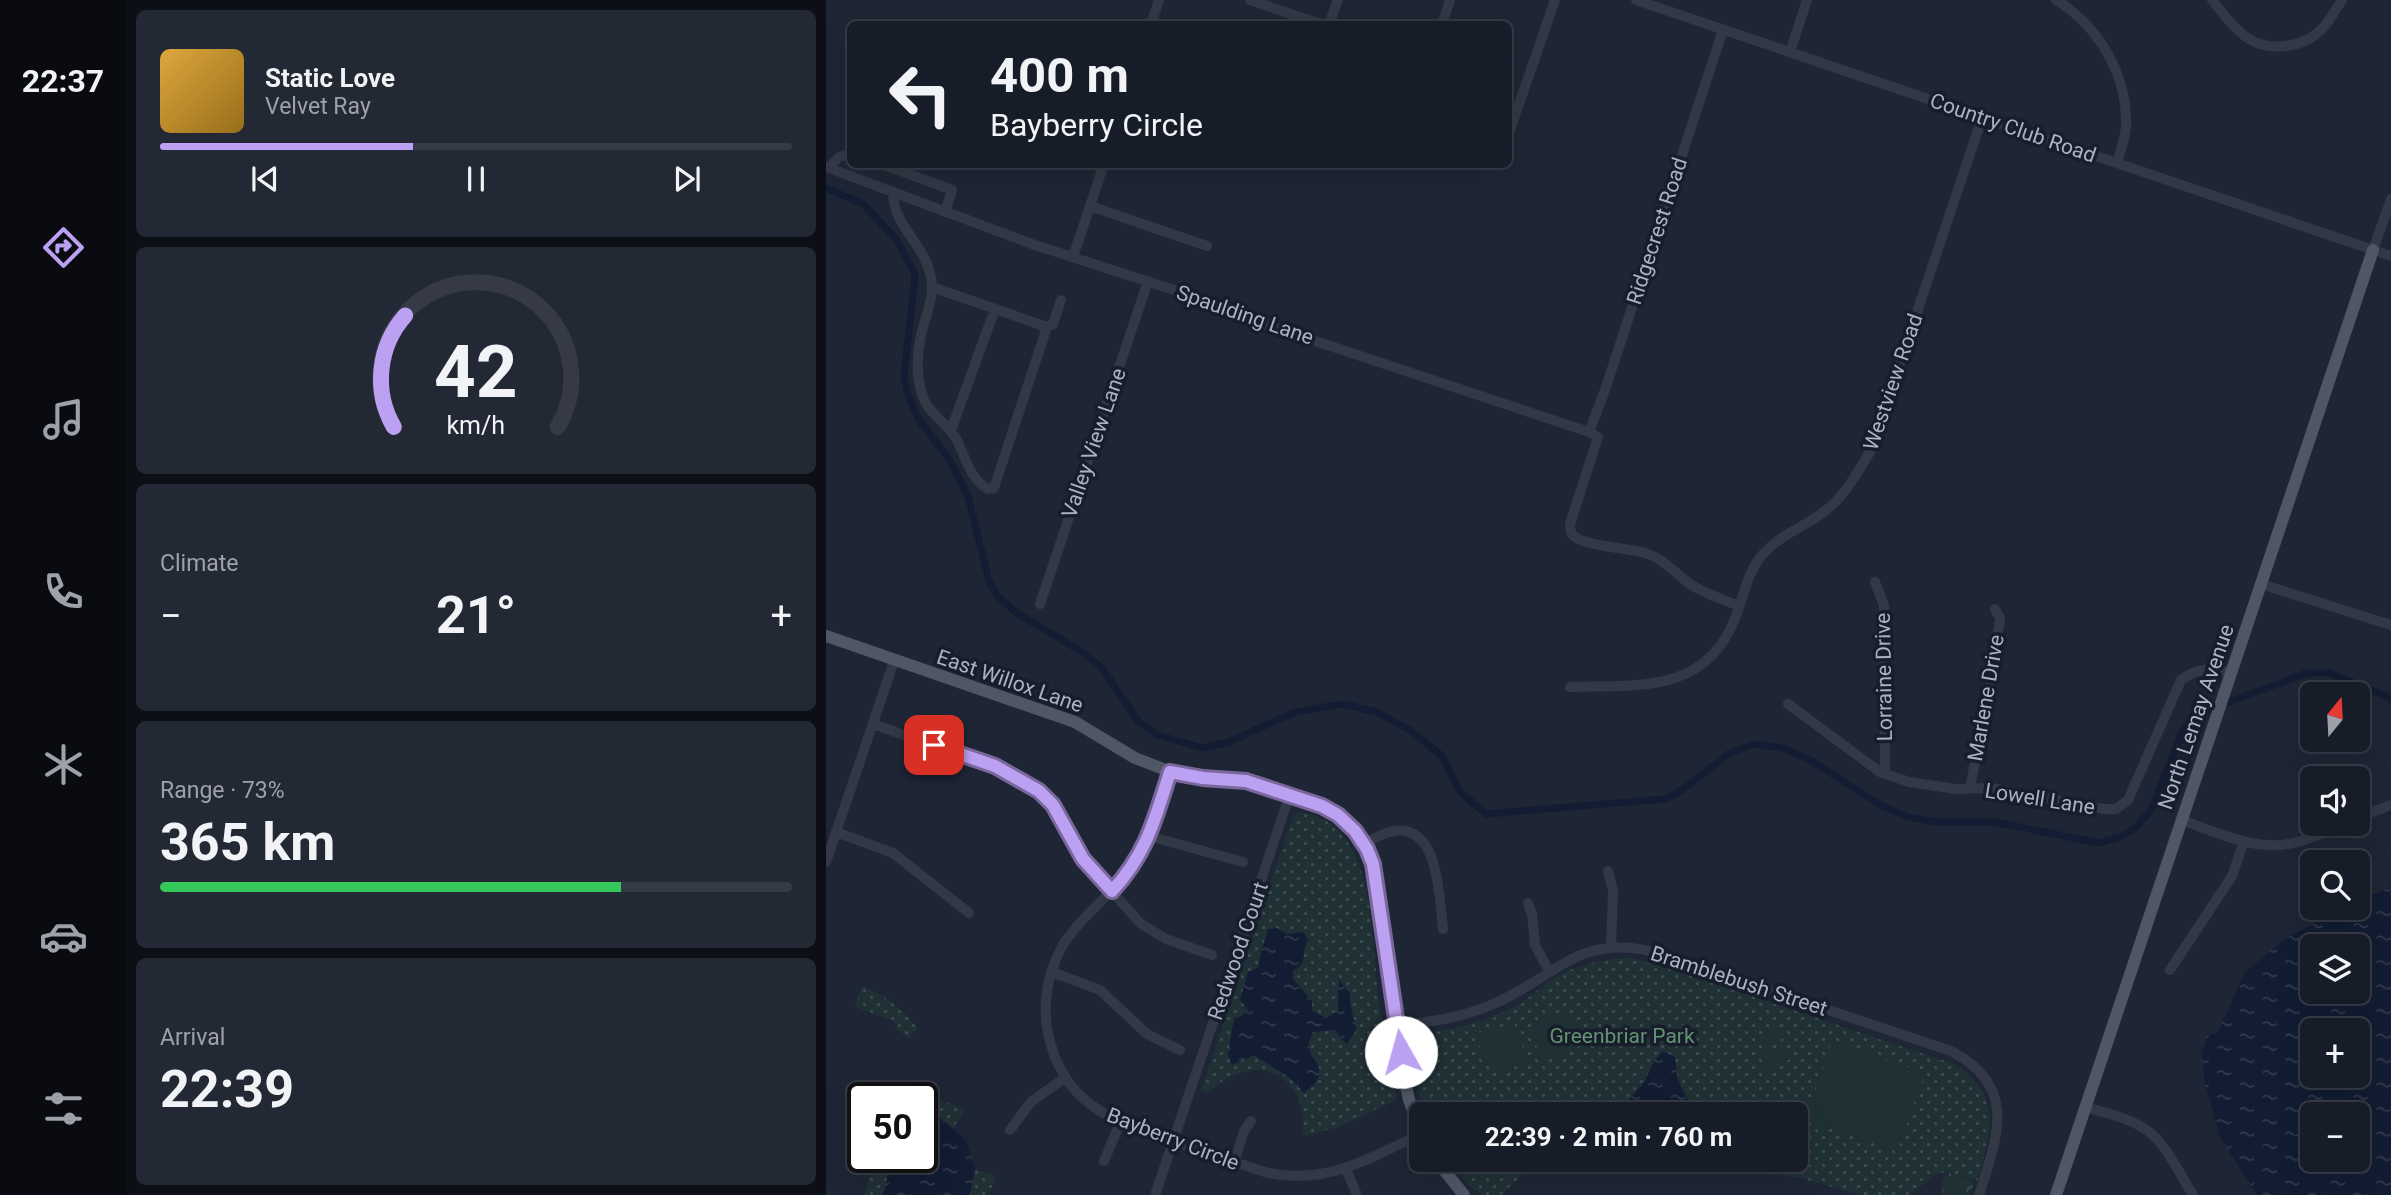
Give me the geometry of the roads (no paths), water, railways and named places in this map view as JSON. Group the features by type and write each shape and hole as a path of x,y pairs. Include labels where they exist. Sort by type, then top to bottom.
{"main road":[{"name":"North Lemay Avenue","path":"2056,1195 2373,250"},
{"name":"East Willox Lane","path":"826,636 1075,722 1135,758 1170,772 1246,781 1290,794 1332,811 1349,825 1364,844 1376,877 1406,1088 1411,1102"},
{"path":"1446,1172 1464,1195"}],"street":[{"path":"1152,21 1159,0"},
{"path":"1250,0 1311,21"},
{"path":"1330,21 1338,0"},
{"path":"1443,21 1450,0"},
{"path":"1512,124 1555,0"},
{"name":"Country Club Road","path":"1636,0 1649,2 1723,30 2391,256"},
{"path":"1790,52 1807,0"},
{"path":"2056,0 2067,6 2096,34 2118,76 2126,112 2125,131 2117,163"},
{"path":"2211,0 2248,38 2267,46 2280,47 2301,43 2313,36 2323,28 2342,0"},
{"name":"Ridgecrest Road","path":"1723,30 1609,378 1570,524 1572,534 1576,538 1604,547 1648,554 1661,560 1707,594 1740,606"},
{"name":"Westview Road","path":"1570,687 1645,685 1677,679 1698,667 1720,647 1729,633 1754,566 1761,555 1775,541 1824,512 1851,483 1870,452 1982,118"},
{"path":"828,167 839,157 847,155"},
{"name":"Spaulding Lane","path":"828,167 945,212 1594,438"},
{"path":"893,168 951,190 945,212"},
{"path":"1073,257 1103,168"},
{"path":"892,192 895,212 920,250 931,275 932,287 919,350 919,381 925,403 951,430 979,482 988,489 994,488 1047,327 1053,324 1061,300"},
{"path":"2373,250 2391,199"},
{"path":"1090,206 1207,246"},
{"name":"Valley View Lane","path":"1040,604 1148,281"},
{"path":"932,287 1047,327"},
{"path":"951,430 995,309"},
{"name":"Lorraine Drive","path":"1875,582 1884,605 1885,774"},
{"path":"2261,584 2391,625"},
{"name":"Marlene Drive","path":"1970,788 2000,618 1995,609"},
{"path":"826,862 894,661"},
{"name":"Lowell Lane","path":"1788,704 1885,774 1909,782 1992,788 2116,809 2128,800 2181,680 2190,673 2205,669 2231,673"},
{"path":"873,724 995,766 1033,786 1053,805 1078,850 1148,930 1212,955"},
{"name":"Bayberry Circle","path":"1170,772 1149,836 1135,863 1072,932 1063,945 1052,972 1047,992 1047,1026 1055,1056 1066,1077 1094,1108 1120,1123 1268,1174 1298,1178 1325,1175 1346,1169 1409,1139"},
{"name":"Redwood Court","path":"1155,1195 1290,794"},
{"path":"2370,813 2391,805"},
{"path":"2182,820 2262,845 2285,845 2314,836"},
{"path":"1364,844 1396,830 1410,832 1422,839 1432,857 1443,929"},
{"path":"836,832 894,853 969,913"},
{"path":"1149,836 1243,862"},
{"path":"2170,970 2232,876 2244,841"},
{"path":"1608,871 1613,890 1611,948"},
{"path":"1528,903 1532,914 1535,945 1549,971"},
{"name":"Bramblebush Street","path":"1398,1025 1444,1020 1473,1012 1508,998 1579,955 1611,948 1641,949 1658,953 1951,1051 1977,1069 1991,1089 1998,1113 1998,1134 1979,1195"},
{"path":"1052,972 1100,990 1114,1000 1147,1034 1180,1050"},
{"path":"1010,1130 1031,1102 1066,1077"},
{"path":"2085,1107 2134,1123 2150,1132 2193,1195"},
{"path":"1234,1162 1244,1132 1251,1121"},
{"path":"1104,1161 1120,1123"},
{"path":"1346,1169 1357,1195"}],"water":[{"path":"2391,887 2391,1195 2257,1195 2220,1137 2205,1084 2202,1053 2207,1036 2218,1032 2245,972 2285,939 2321,920 2370,920 2370,896"},
{"path":"1277,928 1287,934 1303,932 1308,940 1303,961 1293,971 1293,979 1312,1001 1312,1011 1326,1018 1338,1010 1339,980 1350,993 1356,1030 1347,1044 1335,1030 1313,1032 1309,1043 1319,1076 1314,1085 1304,1093 1290,1078 1254,1055 1232,1065 1228,1055 1234,1018 1240,1017 1248,1010 1240,1000 1248,972 1259,967 1268,929"},
{"path":"1663,1051 1675,1057 1678,1081 1689,1102 1627,1102 1645,1081 1654,1061"},
{"path":"938,1116 966,1140 975,1169 970,1195 882,1195 888,1173 938,1173"}],"waterway":[{"path":"826,188 863,204 897,240 915,275 904,377 908,395 919,420 949,459 968,497 989,581 998,597 1017,613 1084,653 1102,668 1137,720 1157,735 1203,748 1229,742 1295,712 1343,704 1376,712 1410,730 1442,756 1460,792 1486,814 1666,799 1685,788 1728,754 1754,744 1783,748 1812,761 1882,806 1908,817 1937,822 1995,822 2098,843 2121,837 2136,827 2152,809 2182,732 2194,715 2307,673 2329,673 2391,698"}],"park label":[{"name":"Greenbriar Park","path":"1622,1036"}]}
